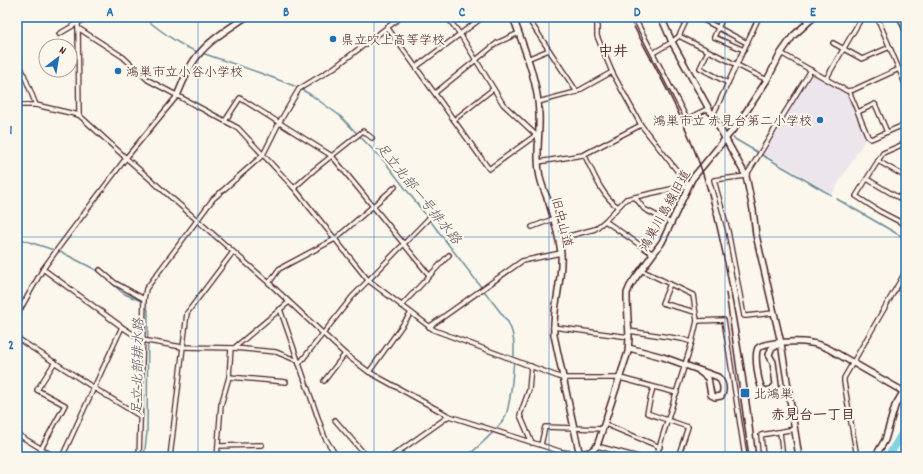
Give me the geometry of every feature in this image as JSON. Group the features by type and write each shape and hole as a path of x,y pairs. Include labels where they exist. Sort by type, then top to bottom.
{"highway":[{"path":"901,17 906,29"}],"street":[{"path":"76,17 78,23 79,115"},
{"path":"59,34 88,17"},
{"path":"17,315 43,269 126,158 177,96 198,55 216,38 246,17"},
{"path":"139,457 142,340 144,299 146,289 216,197 263,155 298,89 335,67 401,17"},
{"path":"387,27 489,169 537,135 503,104 460,34 447,17"},
{"path":"416,67 483,17"},
{"path":"514,20 534,17"},
{"path":"596,17 597,36 612,72 641,125 689,186"},
{"path":"634,17 687,119 709,108"},
{"path":"661,17 672,42 746,176 753,210 756,235 781,343 799,457"},
{"path":"653,53 679,36 688,17"},
{"path":"698,17 747,43"},
{"path":"723,17 714,37 744,50"},
{"path":"713,115 759,17"},
{"path":"804,17 807,22"},
{"name":"鴻巣川島線旧道","path":"597,446 629,348 627,293 636,277 662,242 692,179 740,121 767,80 781,53 793,36 814,17"},
{"path":"826,79 844,49 860,17"},
{"path":"877,17 906,86"},
{"path":"528,18 577,92"},
{"name":"旧中山道","path":"514,20 534,79 539,114 537,135 540,180 553,219 561,253 553,327 562,378 580,456"},
{"path":"78,28 123,57 148,80 238,128 294,188 368,280 428,327 562,378 620,378 677,393"},
{"path":"435,93 497,43 519,33"},
{"path":"679,36 767,80"},
{"path":"833,42 862,59 890,47"},
{"path":"527,59 549,50"},
{"path":"708,51 700,68 728,83"},
{"path":"781,53 847,91 899,69"},
{"path":"17,56 36,105"},
{"path":"746,176 811,70"},
{"path":"538,102 577,92 612,72"},
{"path":"454,120 493,89"},
{"path":"850,91 868,137 871,139 906,124"},
{"path":"225,121 240,98 332,156 429,275"},
{"path":"858,112 875,104 886,132"},
{"path":"17,105 36,105 79,115 269,283 345,354 369,372 448,416 490,428 532,443 580,456 590,452 597,446 638,457"},
{"path":"538,162 584,154 641,125"},
{"path":"294,188 363,131 372,138"},
{"path":"906,143 883,153 856,196 884,214 906,225"},
{"path":"584,154 610,202 618,208"},
{"path":"878,161 906,177"},
{"path":"746,176 714,180 728,231 744,316 774,312"},
{"path":"867,179 906,202"},
{"path":"558,239 595,229 605,221 626,199 680,186 689,186"},
{"path":"269,283 279,269 335,239 395,187"},
{"path":"635,197 644,208 671,223"},
{"path":"298,362 352,296 430,217"},
{"path":"532,227 553,219"},
{"path":"605,221 653,254"},
{"path":"170,457 187,313 233,252"},
{"path":"428,327 522,261 561,253"},
{"path":"401,306 449,255"},
{"path":"43,269 142,340 182,346 276,352 298,362"},
{"path":"100,270 125,289 144,299"},
{"path":"641,270 693,295 697,321 677,393 656,457"},
{"path":"856,457 844,378 906,271"},
{"path":"670,284 662,303 695,312"},
{"path":"217,457 221,405 229,377 232,348 289,302"},
{"path":"280,309 325,438 338,457"},
{"path":"369,372 411,313"},
{"path":"697,321 724,320 745,457"},
{"path":"62,457 122,327"},
{"path":"553,327 629,337"},
{"path":"629,331 682,338 692,342"},
{"path":"17,338 140,416"},
{"path":"781,343 771,349 769,355 773,362 776,385 772,389 765,391 760,386 756,357 757,350 762,345 781,343 804,342 817,344 829,349 905,390 895,406 883,444 875,457"},
{"path":"629,348 652,353 720,378 724,391 721,396 715,397 711,395 708,378 699,371"},
{"path":"324,381 345,354"},
{"path":"41,450 65,405 36,390 55,362"},
{"path":"531,366 529,390 520,415 532,443"},
{"path":"229,377 286,382"},
{"path":"653,387 647,413 688,427 678,457"},
{"path":"391,457 448,416"},
{"path":"335,420 367,457"},
{"path":"541,445 545,427 604,426 660,447"},
{"path":"763,457 761,435 794,429"},
{"path":"780,432 783,457"},
{"path":"17,434 41,450 55,457"},
{"path":"218,446 262,444"},
{"path":"398,452 402,457"}],"shaded area":[{"path":"813,73 847,94 866,138 832,194 762,153 810,74"}],"waterway":[{"name":"足立北部一号排水路","path":"143,17 176,41 198,52"},
{"name":"足立北部一号排水路","path":"202,53 297,87 339,115 385,162 508,322 513,335 514,354 511,392 507,413 496,430 467,457"},
{"path":"733,138 757,152"},
{"path":"762,155 831,195"},
{"path":"837,199 906,239"},
{"name":"足立北部排水路","path":"17,238 63,253 100,272"},
{"name":"足立北部排水路","path":"110,281 123,293 144,303 148,310 147,432 144,457"},
{"path":"888,457 906,427"},
{"path":"17,430 19,440 18,457"}],"railway":[{"path":"629,17 686,129 709,192 735,315 747,386 756,457"},
{"path":"726,293 749,457"}],"place":[{"name":"県立吹上高等学校","path":"333,39"},
{"name":"鴻巣市立小谷小学校","path":"118,71"},
{"name":"鴻巣市立 赤見台第二小学校","path":"820,120"},
{"name":"北鴻巣","path":"745,393"}],"district":[{"name":"中井","path":"613,51"},
{"name":"赤見台一丁目","path":"813,414"}]}
